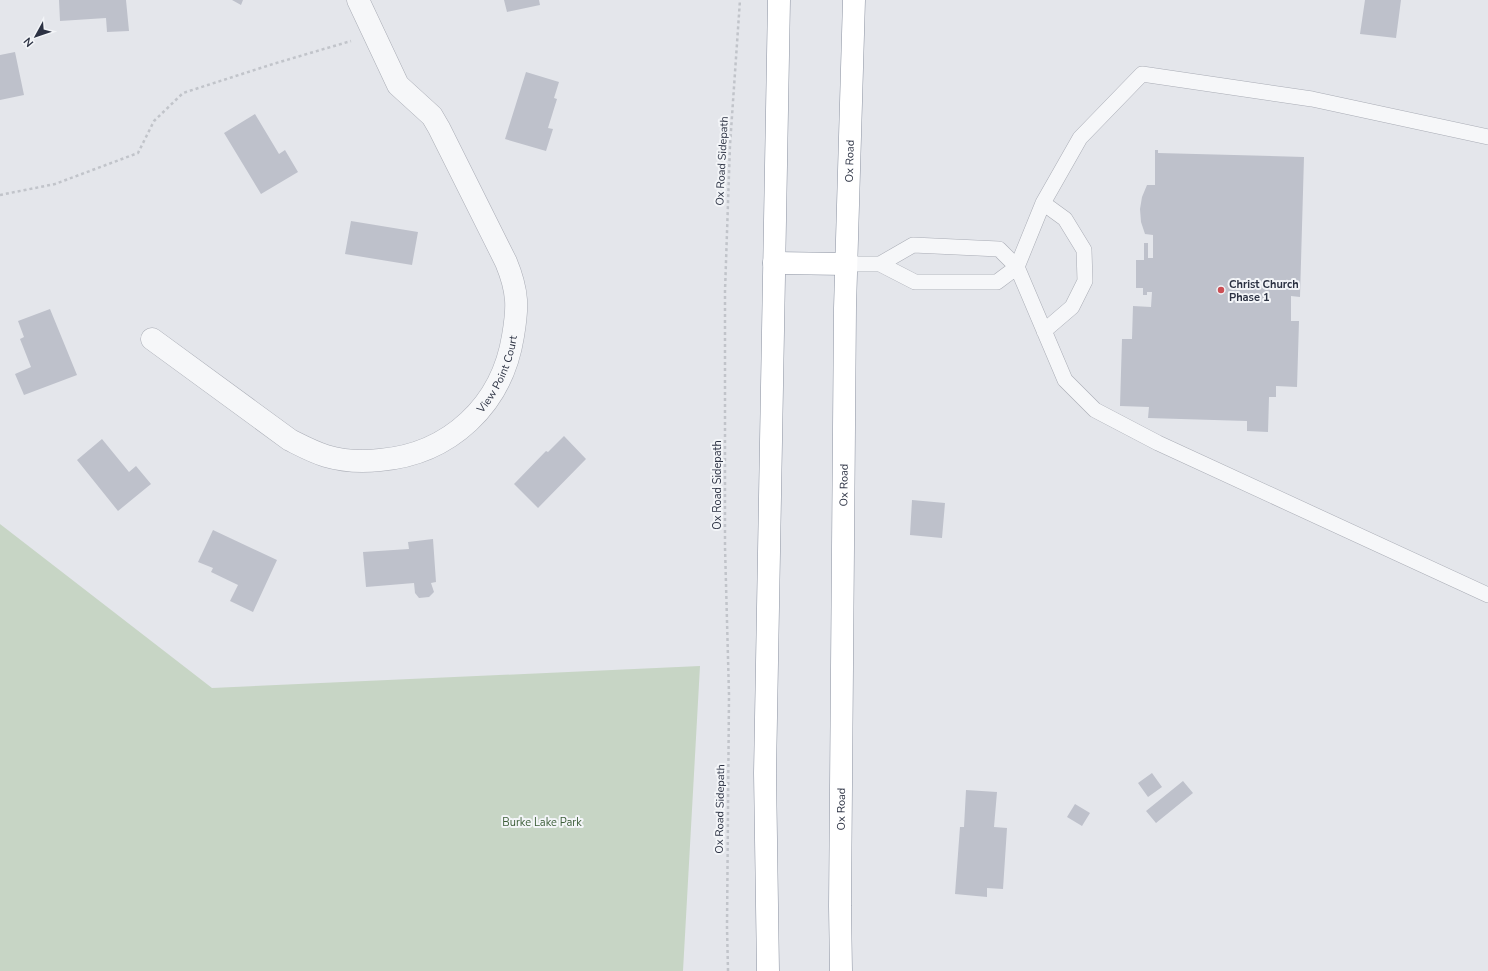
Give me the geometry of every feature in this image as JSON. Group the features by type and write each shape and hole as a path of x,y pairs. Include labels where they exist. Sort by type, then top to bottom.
{"highway":[{"path":"768,971 765,773 779,0"},
{"name":"Ox Road","path":"841,971 840,906 844,308 854,0"},
{"path":"774,264 846,264"}],"street":[{"name":"View Point Court","path":"152,339 290,440 310,451 340,459 370,461 412,455 451,436 468,423 490,397 499,382 510,355 516,317 514,283 506,262 439,128 432,116 398,85 374,31 358,0"}],"lane":[{"path":"846,264 880,264 915,282 996,282 1017,267 1043,203 1080,138 1142,74 1312,98 1488,136"},
{"path":"1043,203 1065,219 1084,250 1085,281 1072,306 1044,331"},
{"path":"880,264 912,245 999,249 1017,267 1065,380 1095,410 1158,443 1488,595"}],"path":[{"name":"Ox Road Sidepath","path":"728,971 729,695 725,547 725,291 730,144 740,0"},
{"path":"0,195 55,184 138,153 154,121 183,93 273,64 347,43 374,31"}],"green space":[{"name":"Burke Lake Park","path":"0,524 212,688 700,666 683,971 0,971"}],"building":[{"path":"59,0 126,0 129,31 107,32 106,18 60,21"},
{"path":"232,0 243,0 241,5"},
{"path":"504,0 539,0 540,5 507,12"},
{"path":"1365,0 1401,0 1396,38 1360,34"},
{"path":"15,52 24,95 0,100 0,55"},
{"path":"526,72 559,82 554,98 557,99 548,128 553,129 546,151 505,139"},
{"path":"255,114 279,154 285,150 298,172 261,194 224,133"},
{"name":"Christ Church Phase 1","path":"1155,150 1158,150 1158,153 1304,157 1300,297 1291,296 1291,321 1299,321 1297,387 1276,386 1276,397 1269,397 1268,432 1247,431 1247,421 1148,418 1149,407 1120,406 1122,339 1132,339 1133,306 1151,307 1152,292 1147,292 1147,295 1143,295 1143,288 1136,288 1136,260 1144,260 1144,243 1148,243 1148,258 1153,258 1153,235 1145,234 1141,222 1140,209 1142,197 1147,185 1155,185"},
{"path":"351,221 418,232 412,265 345,254"},
{"path":"50,309 77,375 24,395 15,374 31,367 20,339 24,337 18,321"},
{"path":"564,436 586,459 538,508 514,484 546,451 548,452"},
{"path":"102,439 129,472 136,466 151,484 118,511 77,460"},
{"path":"912,500 945,503 942,538 910,535"},
{"path":"213,530 277,560 253,612 230,601 238,585 211,572 213,568 198,562"},
{"path":"433,539 436,582 431,583 434,592 429,597 419,598 415,593 414,583 366,587 363,552 409,549 408,542"},
{"path":"1152,773 1162,787 1148,797 1138,783"},
{"path":"1183,781 1193,793 1156,823 1146,811"},
{"path":"966,790 997,792 994,827 1007,828 1003,889 987,888 987,897 955,894 960,827 964,827"},
{"path":"1075,804 1090,813 1082,826 1067,817"}],"place":[{"name":"Christ Church Phase 1","path":"1221,290"}]}
